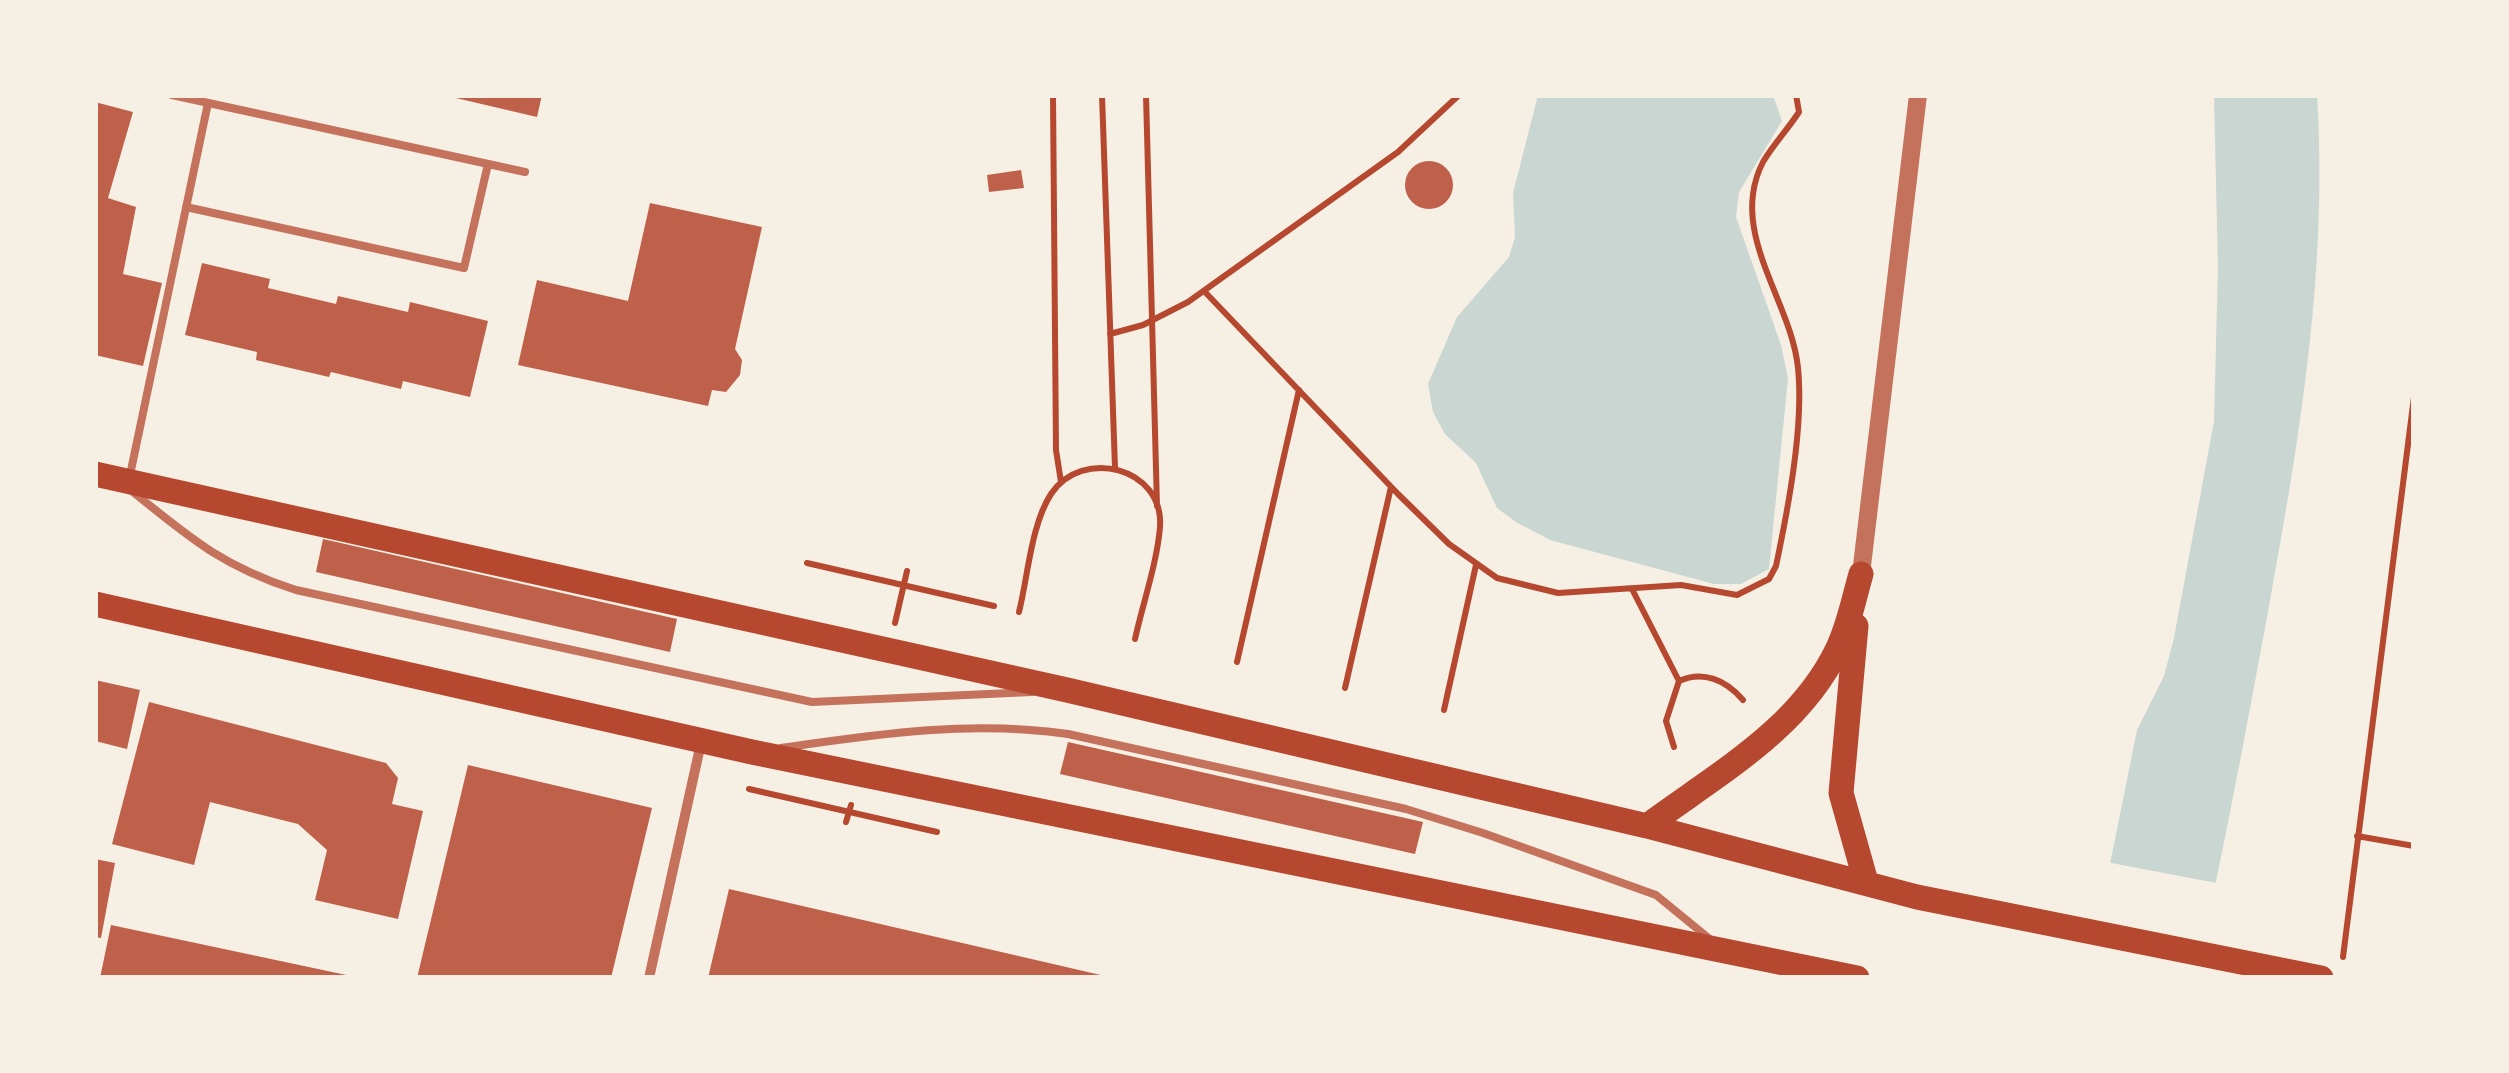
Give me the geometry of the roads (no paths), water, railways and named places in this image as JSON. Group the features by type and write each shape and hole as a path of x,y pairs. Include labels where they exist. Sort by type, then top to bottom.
{"main road":[{"path":"113,478 1067,690 1647,826 1917,897 2321,978"},
{"path":"1647,826 1783,726 1839,647 1862,574"},
{"path":"1862,574 1841,793 1866,882"},
{"path":"95,604 702,742 1857,978"}],"street":[{"path":"1862,574 1918,95"},
{"path":"649,978 702,742"}],"lane":[{"path":"172,95 525,172"},
{"path":"208,103 186,206 113,478 210,554 252,576 334,598 812,702 1067,690"},
{"path":"186,206 464,268 488,164"},
{"path":"752,752 916,728 1013,726 1068,734 1406,809 1482,832 1656,895 1726,952"}]}
